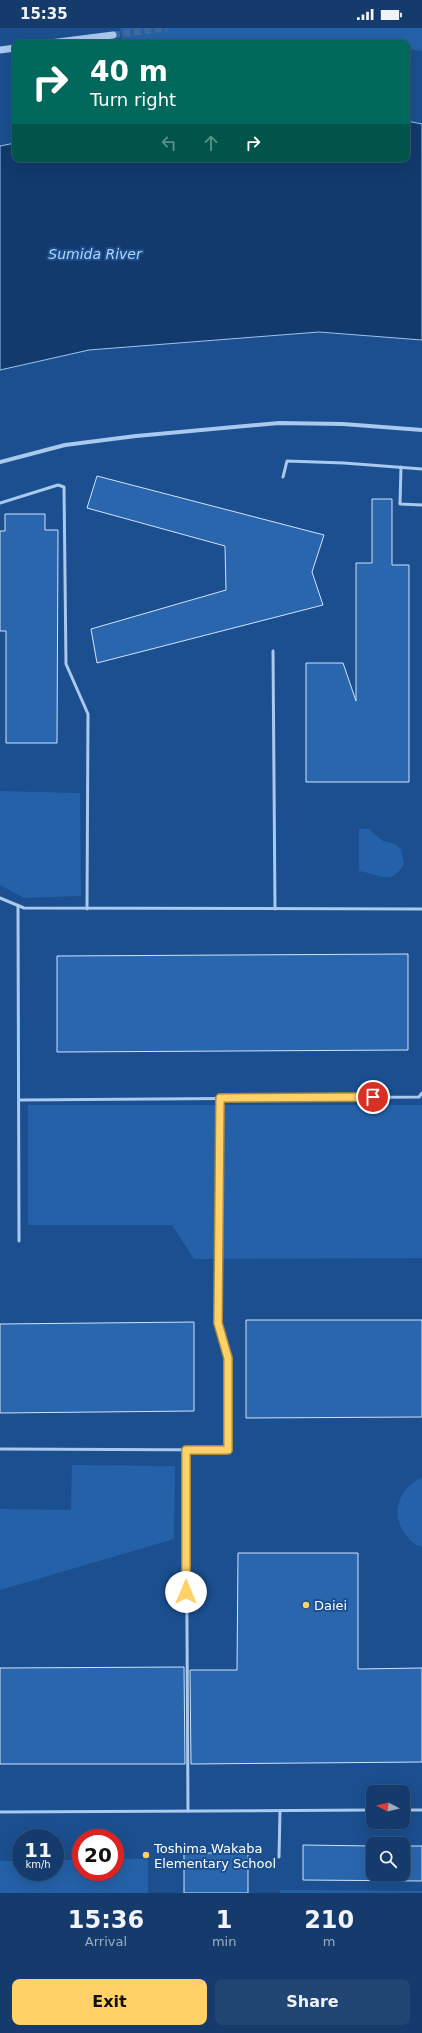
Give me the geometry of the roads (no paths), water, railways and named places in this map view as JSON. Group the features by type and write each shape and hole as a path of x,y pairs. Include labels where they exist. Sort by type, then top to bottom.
{"street":[{"path":"74,40 113,35"},
{"path":"0,50 12,48"},
{"path":"0,462 73,444 136,436 279,423 350,424 422,430"}],"lane":[{"path":"283,476 287,462 422,469"},
{"path":"401,467 400,504 422,505"},
{"path":"0,503 58,485 64,487 66,664 88,714 88,909"},
{"path":"273,651 275,909"},
{"path":"0,898 24,908 422,909"},
{"path":"18,906 19,1241"},
{"path":"18,1100 419,1097 422,1093"},
{"path":"0,1449 228,1450 228,1358 218,1323 220,1098"},
{"path":"186,1450 188,1811"},
{"path":"0,1812 366,1810"},
{"path":"410,1810 422,1810"},
{"path":"279,1857 280,1811"}],"water":[{"name":"Sumida River","path":"410,122 422,124 422,340 319,332 89,350 0,370 0,146 12,144 12,162 410,162"}],"tunnel":[{"path":"113,35 167,28"}],"place":[{"name":"Daiei","path":"306,1605"},
{"name":"Toshima Wakaba Elementary School","path":"146,1855"}]}
